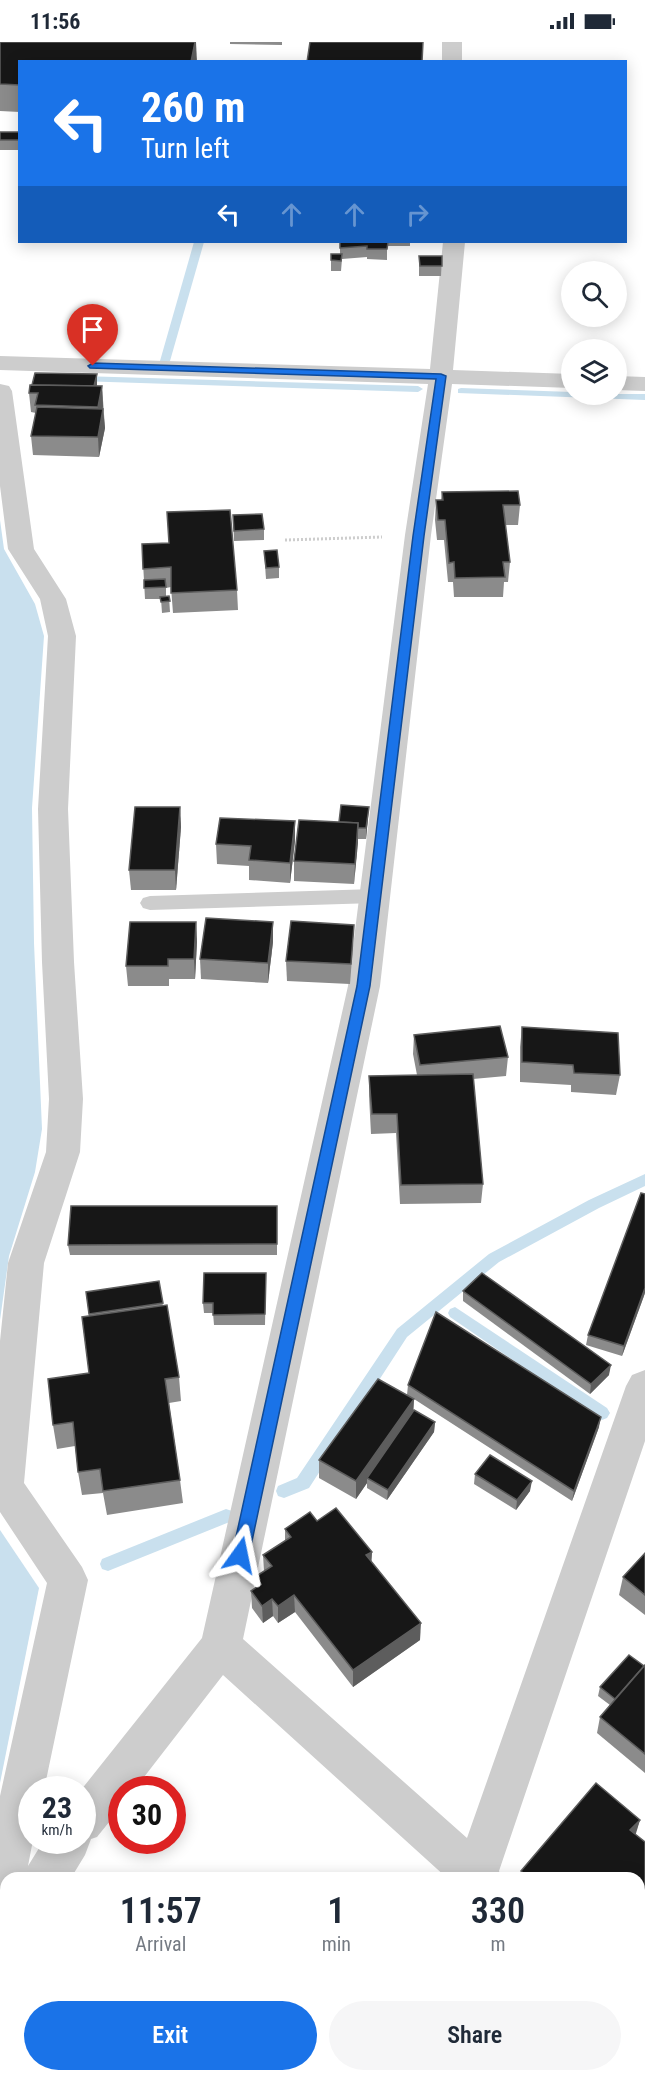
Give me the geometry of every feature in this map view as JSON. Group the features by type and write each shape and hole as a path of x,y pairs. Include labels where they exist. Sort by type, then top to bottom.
{"street":[{"path":"452,42 452,60"},
{"path":"96,1804 221,1646 364,986 418,536 441,376 454,243"},
{"path":"0,363 561,381"},
{"path":"627,383 645,384"},
{"path":"0,391 21,549 53,599 62,636 54,809 58,962 66,1099 63,1152 26,1263 4,1486 68,1580 5,1872"},
{"path":"479,1872 643,1399"},
{"path":"221,1646 471,1872"},
{"path":"49,1872 61,1854"}],"lane":[{"path":"150,903 375,896"}],"path":[{"path":"285,540 418,536"}],"water":[{"path":"0,520 4,549 35,604 44,636 32,808 34,943 42,1129 35,1172 9,1256 0,1320"},
{"path":"0,1530 39,1588 0,1783"}],"building":[{"path":"0,42 195,42 191,60 18,60 18,85 0,84"},
{"path":"310,42 423,42 422,60 307,60"},
{"path":"0,132 18,132 18,140 0,140"},
{"path":"340,243 388,243 387,249 367,249 367,246 340,248"},
{"path":"331,254 342,254 341,261 331,260"},
{"path":"419,256 442,256 442,266 420,266"},
{"path":"35,373 97,374 94,386 32,385"},
{"path":"30,385 102,386 98,407 35,405 38,393 29,393"},
{"path":"37,407 103,409 98,437 31,436"},
{"path":"518,491 520,505 503,505 510,562 503,562 505,577 455,578 454,562 449,563 445,520 438,520 436,500 443,500 442,492"},
{"path":"230,510 237,590 171,593 171,567 143,569 142,544 169,543 167,512"},
{"path":"262,514 264,529 234,531 233,515"},
{"path":"277,550 279,567 266,568 264,551"},
{"path":"165,579 166,587 144,588 144,580"},
{"path":"169,596 170,601 161,602 160,597"},
{"path":"341,805 369,807 366,828 358,828 358,823 339,822"},
{"path":"135,807 180,807 175,870 129,870"},
{"path":"220,818 295,821 290,863 249,860 251,846 216,844"},
{"path":"299,820 358,823 355,864 294,861"},
{"path":"206,918 273,922 268,963 200,959"},
{"path":"291,921 354,925 351,964 286,961"},
{"path":"130,922 196,922 194,959 168,959 168,966 126,966"},
{"path":"500,1026 508,1057 420,1065 414,1035"},
{"path":"522,1027 618,1033 620,1075 574,1073 573,1065 522,1062"},
{"path":"473,1074 483,1184 401,1185 397,1114 372,1114 369,1076"},
{"path":"641,1193 645,1194 645,1288 624,1346 588,1335"},
{"path":"71,1206 277,1206 277,1244 68,1245"},
{"path":"204,1273 266,1273 265,1314 213,1315 213,1303 203,1303"},
{"path":"482,1273 611,1365 591,1384 463,1291"},
{"path":"159,1281 163,1303 89,1314 86,1292"},
{"path":"167,1305 179,1377 165,1379 180,1480 103,1491 100,1469 78,1472 73,1422 53,1425 48,1379 89,1373 82,1317"},
{"path":"436,1312 601,1417 574,1491 408,1385"},
{"path":"378,1379 414,1399 356,1481 319,1460"},
{"path":"414,1410 435,1422 388,1490 367,1478"},
{"path":"490,1455 532,1481 517,1500 475,1474"},
{"path":"336,1508 372,1552 366,1555 421,1623 353,1670 294,1595 278,1606 272,1599 262,1606 251,1591 261,1584 255,1577 272,1566 263,1555 291,1537 285,1529 310,1512 317,1521"},
{"path":"645,1553 645,1595 623,1577"},
{"path":"629,1655 644,1666 615,1699 600,1687"},
{"path":"645,1665 645,1754 600,1717"},
{"path":"596,1783 640,1820 630,1830 645,1842 645,1872 521,1871"}],"waterway":[{"path":"165,361 199,243"},
{"path":"81,379 418,389"},
{"path":"461,391 645,397"},
{"path":"284,1491 303,1483 402,1333 494,1258 594,1204 645,1180"},
{"path":"455,1313 602,1413"},
{"path":"108,1564 226,1516"}],"route":[{"path":"93,366 441,376 418,536 364,986 240,1555"}]}
